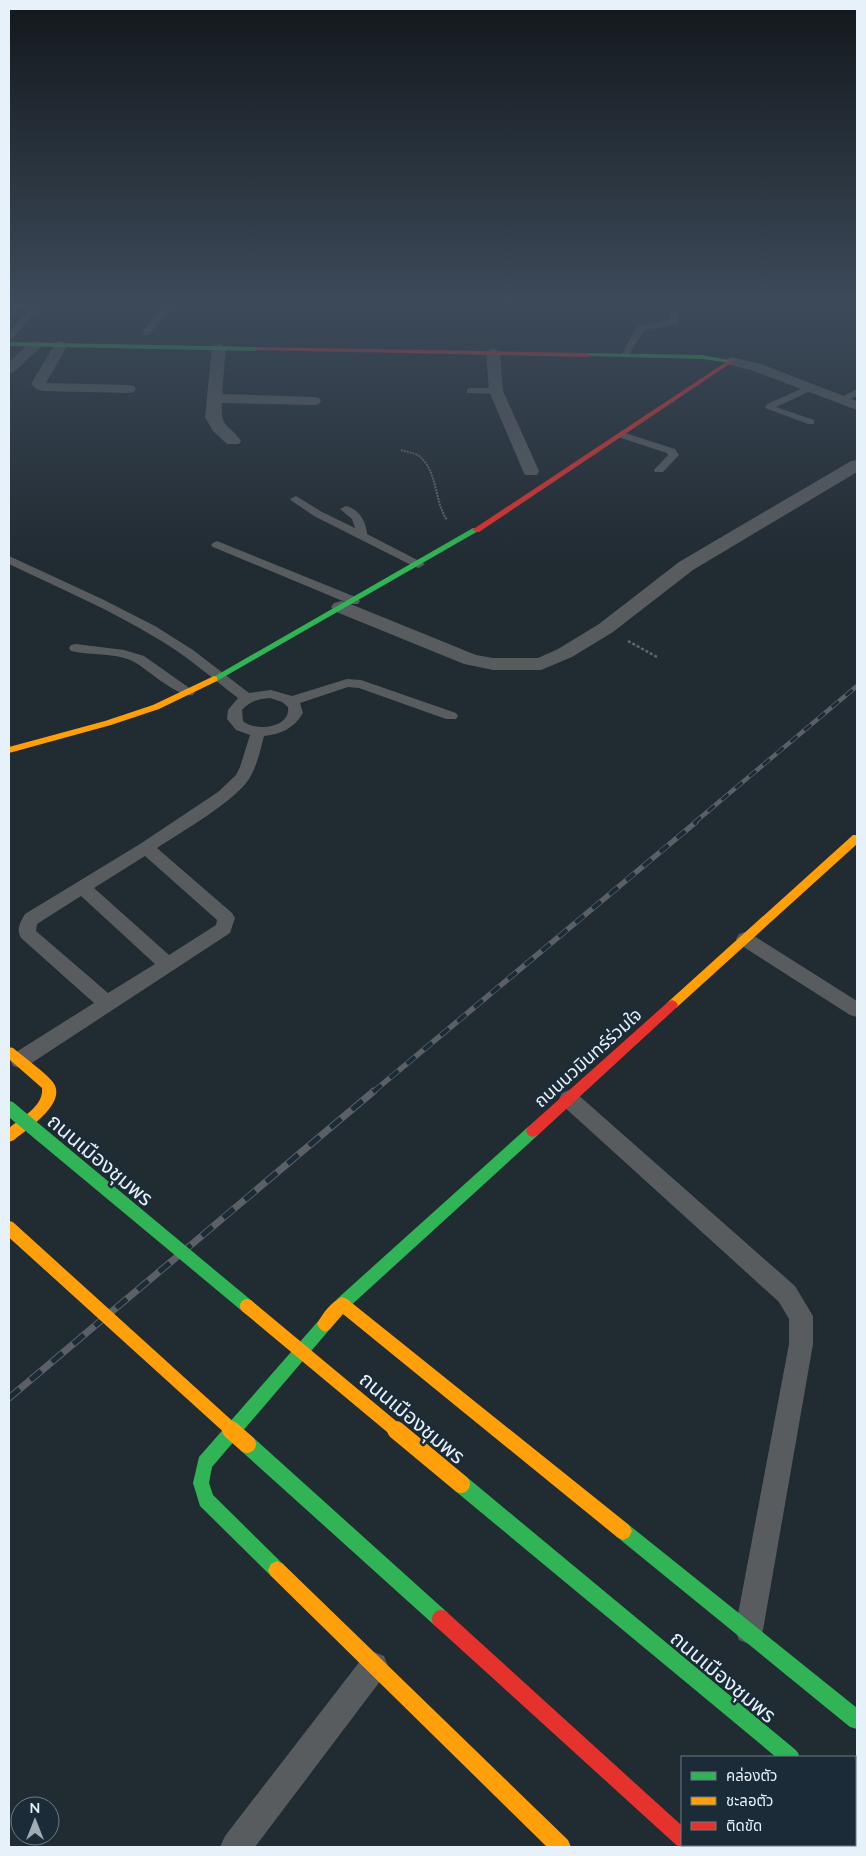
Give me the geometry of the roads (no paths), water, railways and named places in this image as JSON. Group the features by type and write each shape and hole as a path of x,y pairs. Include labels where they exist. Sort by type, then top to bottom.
{"street":[{"path":"69,388 129,389"},
{"path":"216,388 213,417 219,428 233,441"},
{"path":"496,388 531,471"},
{"path":"9,750 108,723 156,707 219,677 468,536 692,388"},
{"path":"810,388 857,406"},
{"path":"215,398 314,400"},
{"path":"347,604 471,660 493,664 541,664 606,628 686,566 857,465"},
{"name":"ถนนนวมินทร์ร่วมใจ","path":"561,1847 206,1500 201,1484 205,1463 342,1304 857,838"},
{"path":"9,1136 46,1105 49,1094 48,1086 14,1056"},
{"name":"ถนนเมืองชุมพร","path":"9,1108 789,1756"},
{"path":"9,1228 681,1837"},
{"path":"342,1304 857,1720"}],"lane":[{"path":"810,388 770,406 770,408 811,422"},
{"path":"470,391 496,391"},
{"path":"841,400 857,392"},
{"path":"622,435 671,451 674,455 659,470"},
{"path":"296,499 318,514 419,564"},
{"path":"346,509 361,524 361,536"},
{"path":"217,545 347,604"},
{"path":"9,560 152,629 184,650 247,698"},
{"path":"76,648 124,654 139,659 188,692"},
{"path":"291,701 347,683 361,684 451,716"},
{"path":"271,694 282,696 291,701 296,707 296,715 292,722 283,728 271,732 246,730 237,726 233,719 233,711 238,704 247,698 271,694"},
{"path":"108,1004 27,933 27,926 31,919 146,848 223,796 242,778 248,767 258,732"},
{"path":"14,1056 108,1004 224,928 226,918 146,848"},
{"path":"82,888 168,965"},
{"path":"745,939 857,1010"},
{"path":"569,1099 787,1294 801,1316 802,1344 748,1632"},
{"path":"236,1847 374,1666"}],"railway":[{"path":"694,823 857,686"},
{"path":"373,1092 696,822"},
{"path":"9,1398 374,1091"}]}
